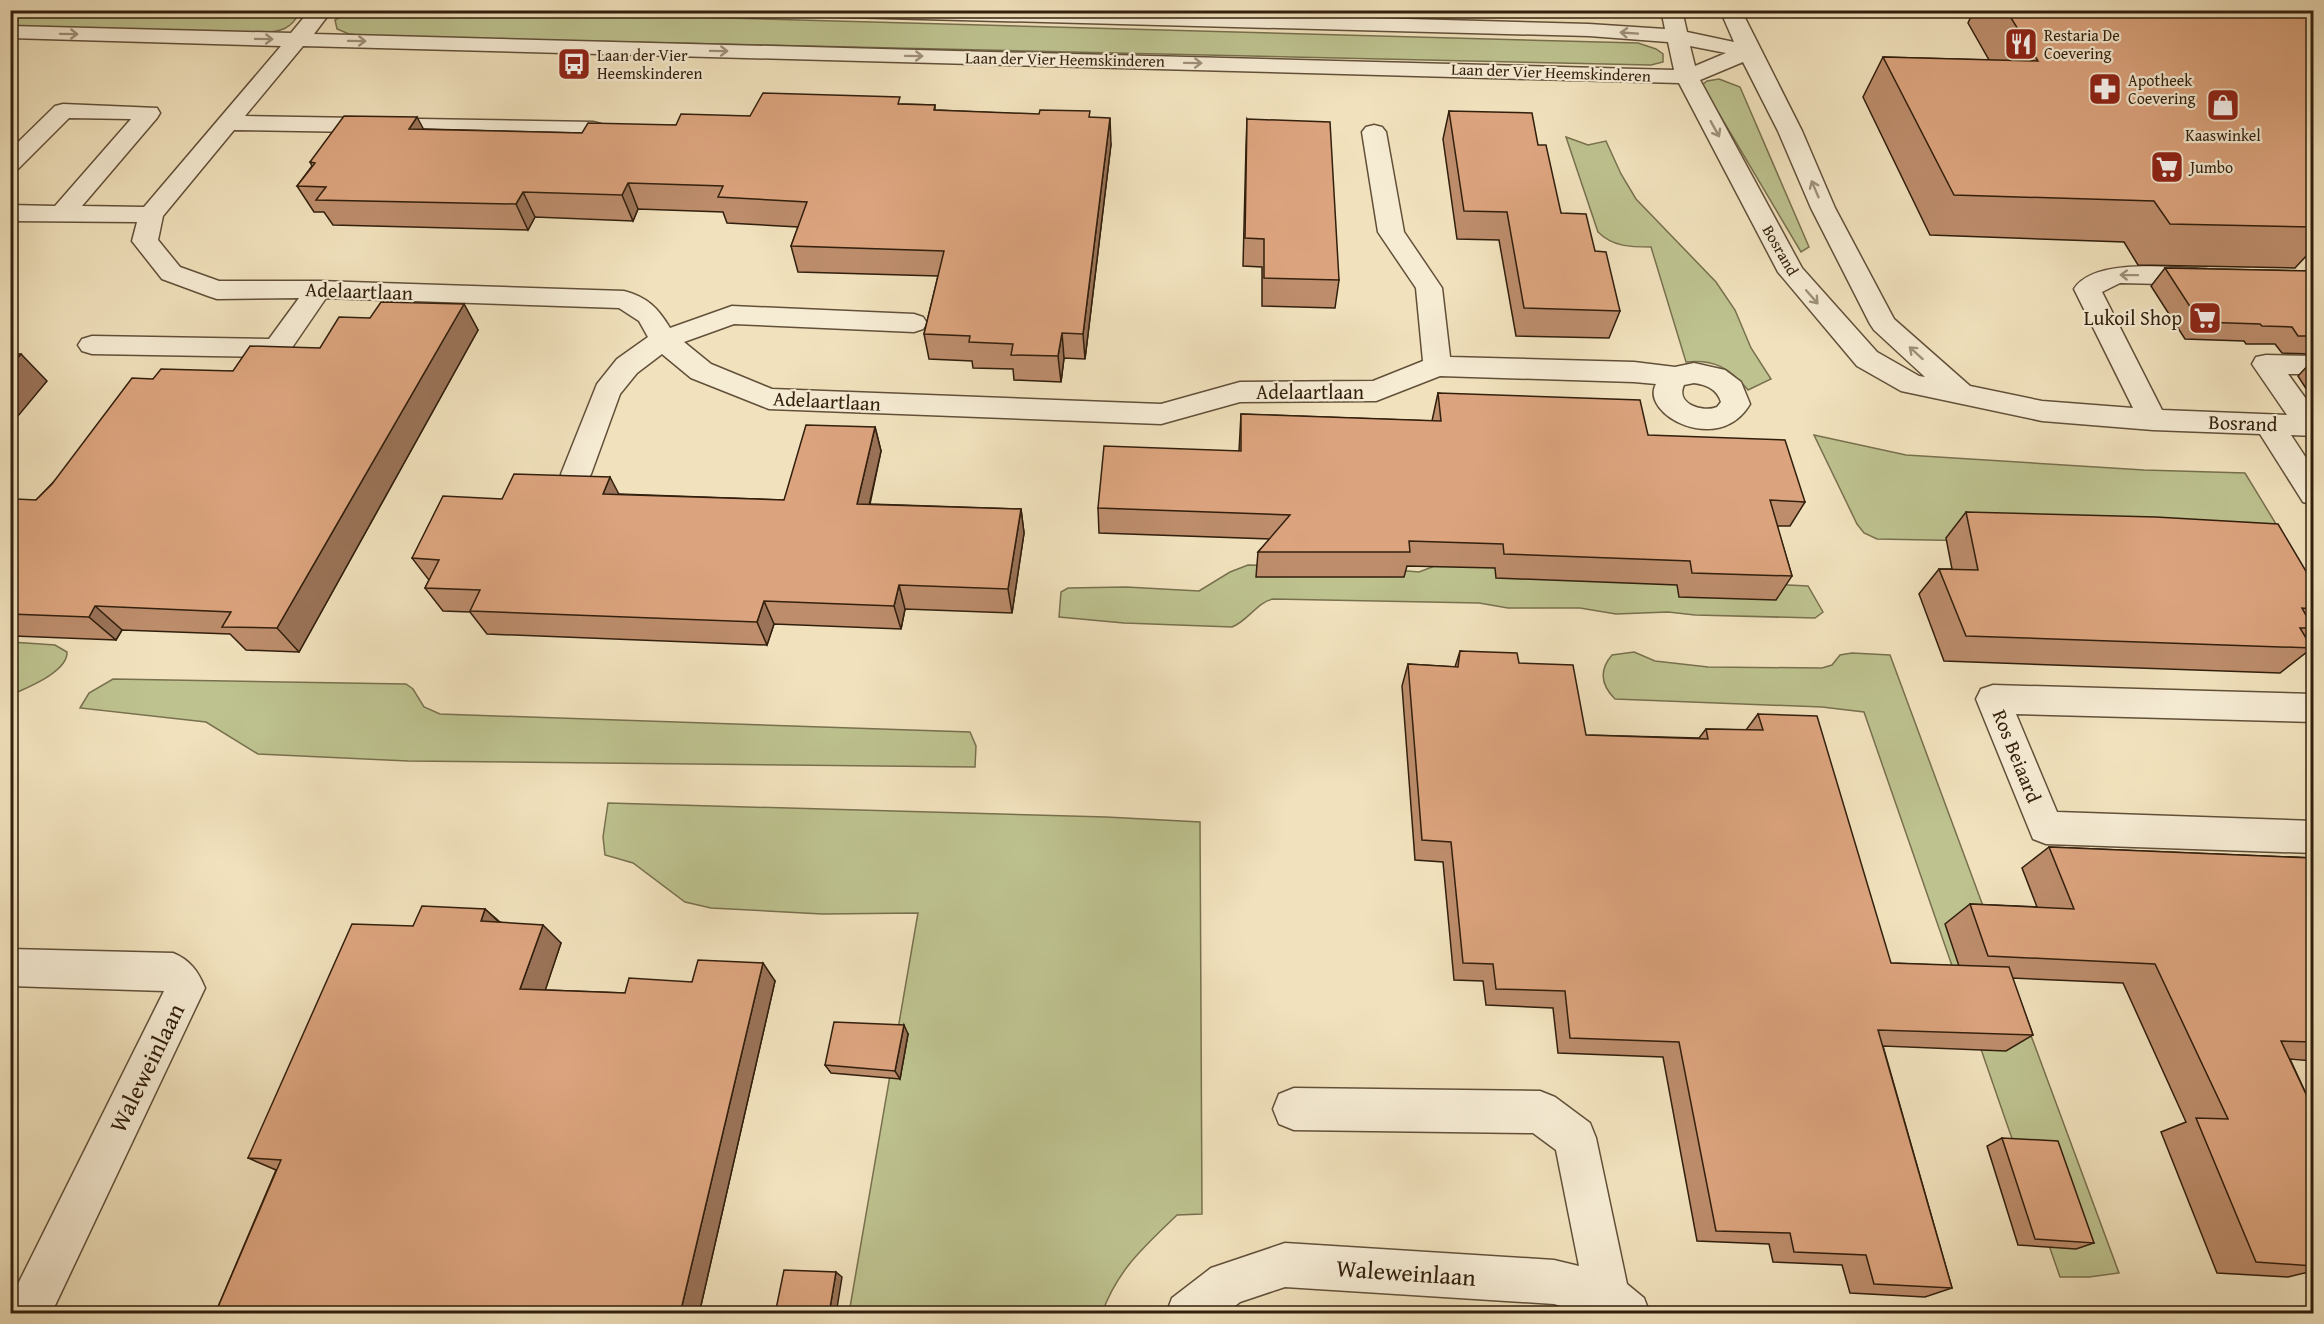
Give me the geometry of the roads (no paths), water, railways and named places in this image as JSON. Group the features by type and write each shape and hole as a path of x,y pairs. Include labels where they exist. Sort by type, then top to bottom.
{"street":[{"path":"10,213 151,215 322,10"},
{"path":"807,10 1589,30 1676,36 1749,52"},
{"name":"Bosrand","path":"1671,10 1687,77 1791,272 1867,359 1911,384 1959,392 2042,411 2153,420 2311,425"},
{"name":"Bosrand","path":"1731,10 1749,52 1790,131 1823,208 1883,324 1959,392"},
{"name":"Laan der Vier Heemskinderen","path":"10,32 1687,77"},
{"path":"1687,77 1749,52"},
{"path":"10,164 63,111 149,113 62,214"},
{"path":"228,123 593,129"},
{"path":"1374,132 1391,232 1429,288 1437,366"},
{"name":"Adelaartlaan","path":"151,215 145,241 171,273 217,290 319,289 624,300 648,315 663,340 701,371 769,399 1161,414 1240,392 1376,391 1437,366 1634,372 1675,377"},
{"path":"2153,420 2087,289 2116,275 2232,278"},
{"path":"92,345 277,348 319,289"},
{"path":"576,474 607,391 627,366 663,340 732,315 914,322"},
{"path":"2311,425 2266,364 2313,365"},
{"path":"2268,424 2313,494"},
{"name":"Ros Beiaard","path":"2313,708 1993,699 2046,828 2313,837"},
{"name":"Waleweinlaan","path":"10,967 173,972 186,988 27,1314"},
{"path":"1294,1109 1540,1112 1575,1138 1618,1305"},
{"name":"Waleweinlaan","path":"1188,1314 1227,1284 1285,1265 1554,1282 1618,1305"}],"place":[{"name":"Restaria De Coevering","path":"2021,44"},
{"name":"Laan der Vier Heemskinderen","path":"574,64"},
{"name":"Apotheek Coevering","path":"2105,89"},
{"name":"Kaaswinkel","path":"2223,105"},
{"name":"Jumbo","path":"2167,167"},
{"name":"Lukoil Shop","path":"2205,318"}]}
